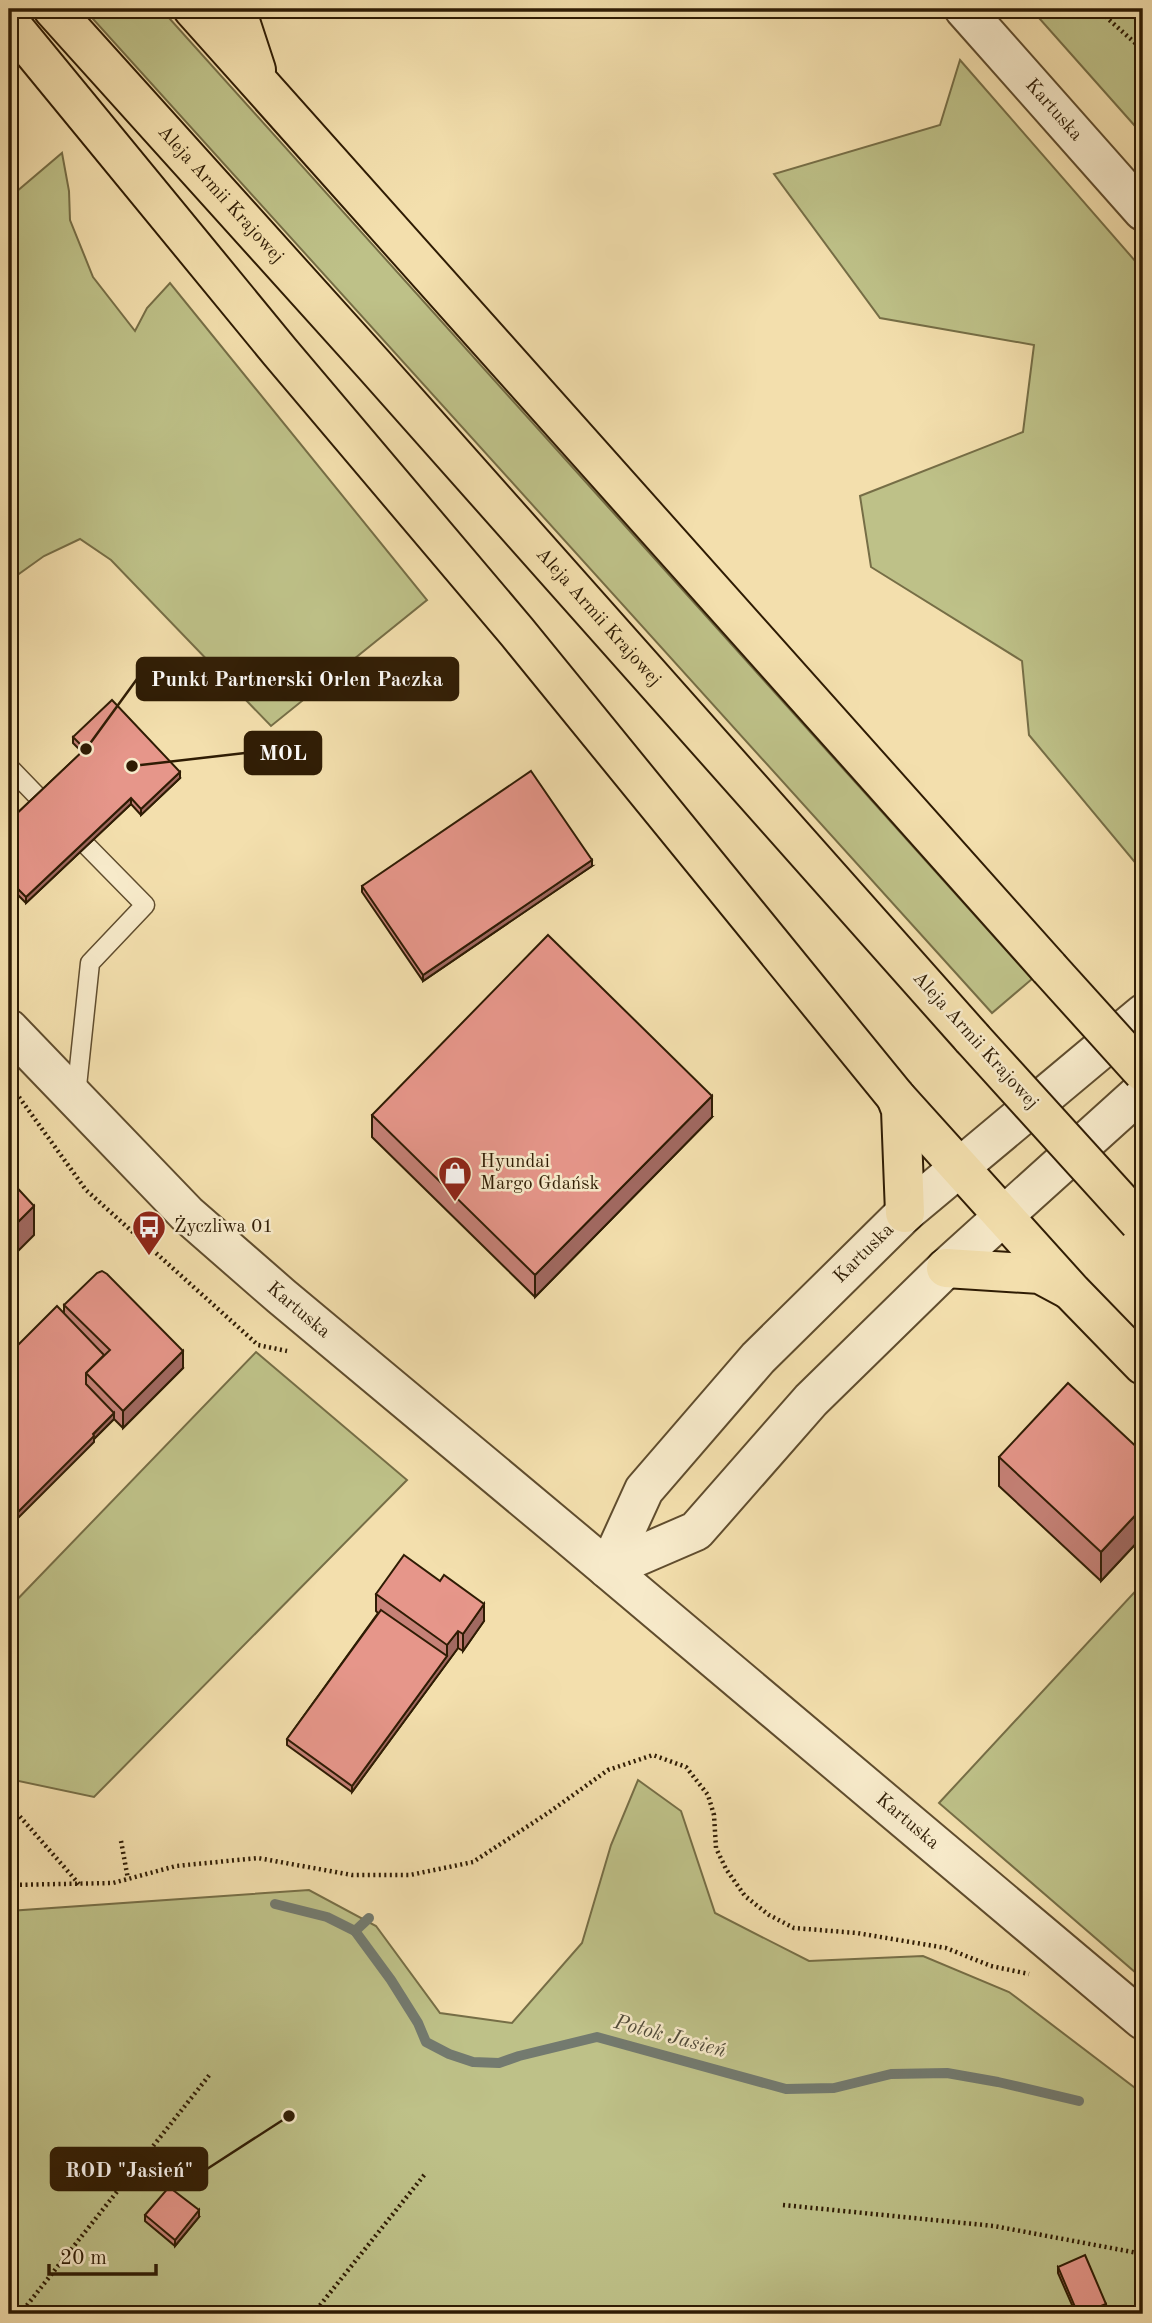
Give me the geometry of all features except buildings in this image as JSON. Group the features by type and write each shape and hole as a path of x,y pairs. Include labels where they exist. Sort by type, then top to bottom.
{"main road":[{"name":"Aleja Armii Krajowej","path":"53,9 1141,1225"},
{"path":"193,9 1143,1072"},
{"path":"236,9 260,82"},
{"path":"9,22 271,341 517,632 896,1097 1072,1292 1143,1365"},
{"path":"896,1097 901,1110 905,1213"},
{"path":"946,1268 1040,1274 1072,1292"}],"street":[{"name":"Kartuska","path":"964,9 1143,211"},
{"name":"Kartuska","path":"608,1569 644,1490 758,1358 905,1213 1143,1014"},
{"name":"Kartuska","path":"9,1029 187,1214 281,1296 1143,2020"},
{"path":"608,1569 696,1531 811,1400 946,1268 1143,1090"}],"lane":[{"path":"9,767 39,798"},
{"path":"76,1099 90,963 145,905 87,846"}],"path":[{"path":"1097,9 1143,50"},
{"path":"15,1091 86,1190"},
{"path":"9,1885 113,1883 176,1866 258,1857 352,1875 410,1875 472,1862 608,1770 653,1755 686,1767 708,1795 714,1815 716,1848 726,1869 745,1896 769,1915 794,1928 857,1933 946,1948 991,1966 1031,1975"},
{"path":"9,1804 79,1884"},
{"path":"121,1841 128,1879"},
{"path":"20,2314 211,2073"},
{"path":"313,2314 425,2174"},
{"path":"783,2205 994,2226 1143,2254"}],"green space":[{"path":"84,9 161,9 1032,979 992,1013"},
{"path":"1031,9 1143,9 1143,135"},
{"path":"960,60 1143,270 1143,872 1029,735 1022,661 871,567 860,496 1023,432 1034,345 880,318 774,174 940,125"},
{"path":"62,153 69,191 70,220 93,277 135,331 147,308 170,283 427,600 271,726 111,560 80,539 44,556 9,581 9,198"},
{"path":"256,1352 407,1480 94,1797 9,1779 9,1608"},
{"path":"1143,1583 1143,1979 939,1803"},
{"path":"638,1780 681,1811 715,1913 809,1961 923,1956 1009,1992 1143,2094 1143,2314 9,2314 9,1911 309,1890 376,1926 440,2013 512,2023 582,1943 611,1845"}],"waterway":[{"name":"Potok Jasień","path":"275,1904 327,1917 355,1931 391,1980 418,2023 426,2042 473,2062 499,2063 597,2037 786,2089 834,2088 891,2074 947,2073 1079,2101"},
{"path":"355,1931 369,1918"}],"place":[{"name":"Punkt Partnerski Orlen Paczka","path":"86,749"},
{"name":"MOL","path":"132,766"},
{"name":"Hyundai Margo Gdańsk","path":"455,1203"},
{"name":"Życzliwa 01","path":"149,1257"},
{"name":"ROD \"Jasień\"","path":"289,2116"}]}
